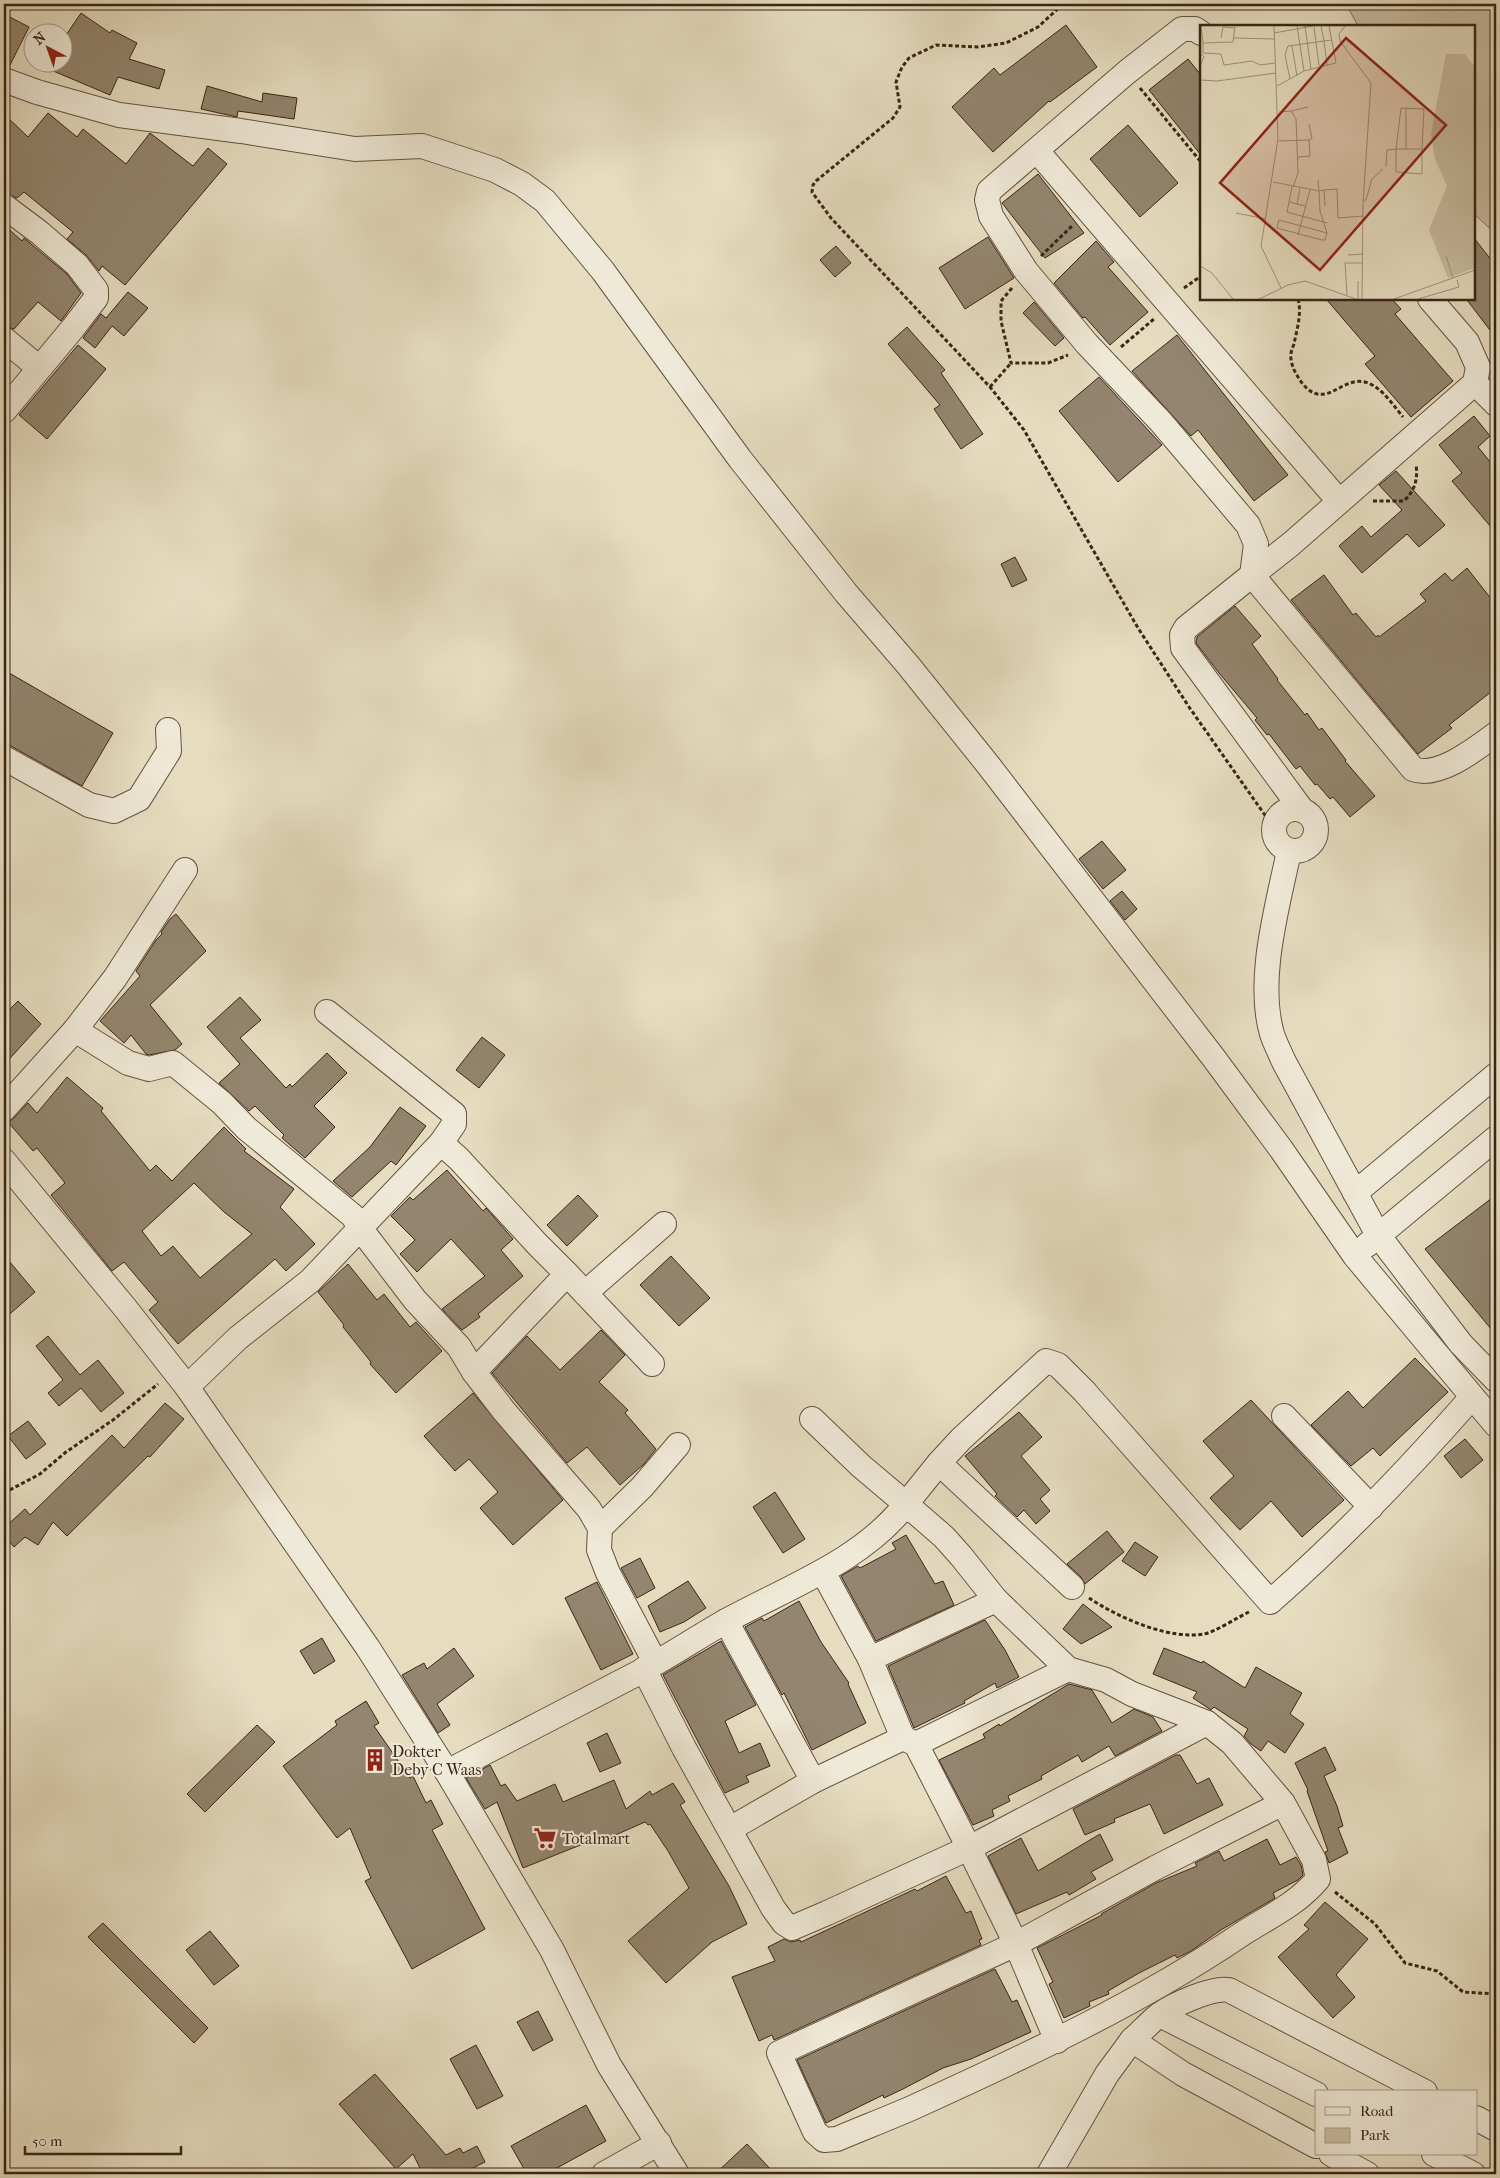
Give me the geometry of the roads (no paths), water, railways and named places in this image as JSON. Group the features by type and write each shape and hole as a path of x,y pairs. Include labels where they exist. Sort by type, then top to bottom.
{"street":[{"path":"1200,32 1195,29 1182,29 1127,72 989,191 986,200 991,216 1026,271 1103,362 1160,422 1248,525 1256,544 1252,575 1413,769 1423,772 1444,766 1468,754 1496,734"},
{"path":"4,80 38,92 119,115 241,131 355,149 422,146 495,170 522,184 545,200 603,271 746,466 846,593 908,664 1207,1049 1281,1149 1355,1256 1496,1425"},
{"path":"1037,151 1339,502"},
{"path":"4,206 40,233 77,265 96,290 96,298 4,411"},
{"path":"1302,810 1292,810 1284,813 1277,819 1274,828 1275,838 1280,846 1289,851 1297,852 1311,844 1315,837 1316,828 1314,821 1302,810 1183,648 1182,635 1186,628 1291,544 1415,434 1475,384 1478,367 1467,342 1431,300"},
{"path":"4,339 38,367"},
{"path":"1475,384 1496,404"},
{"path":"4,758 89,805 114,811 139,799 170,751 168,730"},
{"path":"1289,851 1268,957 1268,1010 1272,1034 1284,1062 1378,1235 1461,1344 1496,1380"},
{"path":"4,1109 75,1030 115,978 186,870"},
{"path":"181,1379 238,1338 310,1281 441,1143 454,1124 454,1114 327,1012"},
{"path":"75,1030 128,1063 149,1070 173,1062 222,1104 246,1128 353,1216 415,1300 459,1347 474,1372 504,1410 589,1509 600,1528 599,1550 608,1573 684,1748 773,1908 784,1923 792,1928 969,1848 1207,1723"},
{"path":"1355,1192 1496,1075"},
{"path":"1355,1256 1496,1138"},
{"path":"441,1143 459,1159 652,1364"},
{"path":"4,1161 181,1379 368,1648 447,1772 552,1950 609,2065 677,2174"},
{"path":"585,1293 664,1224"},
{"path":"474,1372 568,1274"},
{"path":"447,1772 650,1666 726,1621 823,1572 891,1524 938,1462 1046,1361 1058,1365 1084,1391 1270,1602 1313,1565 1428,1447 1472,1397"},
{"path":"1284,1416 1370,1506"},
{"path":"812,1419 861,1466 932,1526 961,1556 996,1600 1068,1669 1106,1680 1132,1694 1207,1723 1232,1743 1283,1803 1314,1860 1318,1879 1291,1906 1262,1921 1197,1964 1057,2041 913,2107 837,2139 824,2140 815,2132 779,2053 1016,1944 1155,1868 1283,1803"},
{"path":"600,1528 642,1487 678,1445"},
{"path":"938,1462 985,1504 1050,1569 1072,1588"},
{"path":"823,1572 870,1659 910,1741 969,1848 1016,1944 1057,2041"},
{"path":"870,1659 996,1600"},
{"path":"726,1621 813,1781"},
{"path":"730,1829 813,1781 910,1741 1068,1669"},
{"path":"1049,2174 1107,2074 1132,2040 1160,2015 1204,1993 1219,1989 1229,1990 1421,2090"},
{"path":"1160,2015 1315,2093"},
{"path":"1132,2040 1183,2074 1315,2145"},
{"path":"1478,2119 1496,2129"},
{"path":"604,2174 659,2143"},
{"path":"1335,2156 1367,2174"},
{"path":"1438,2156 1473,2174"}],"place":[{"name":"Dokter Deby C Waas","path":"375,1760"},
{"name":"Totalmart","path":"545,1838"}]}
